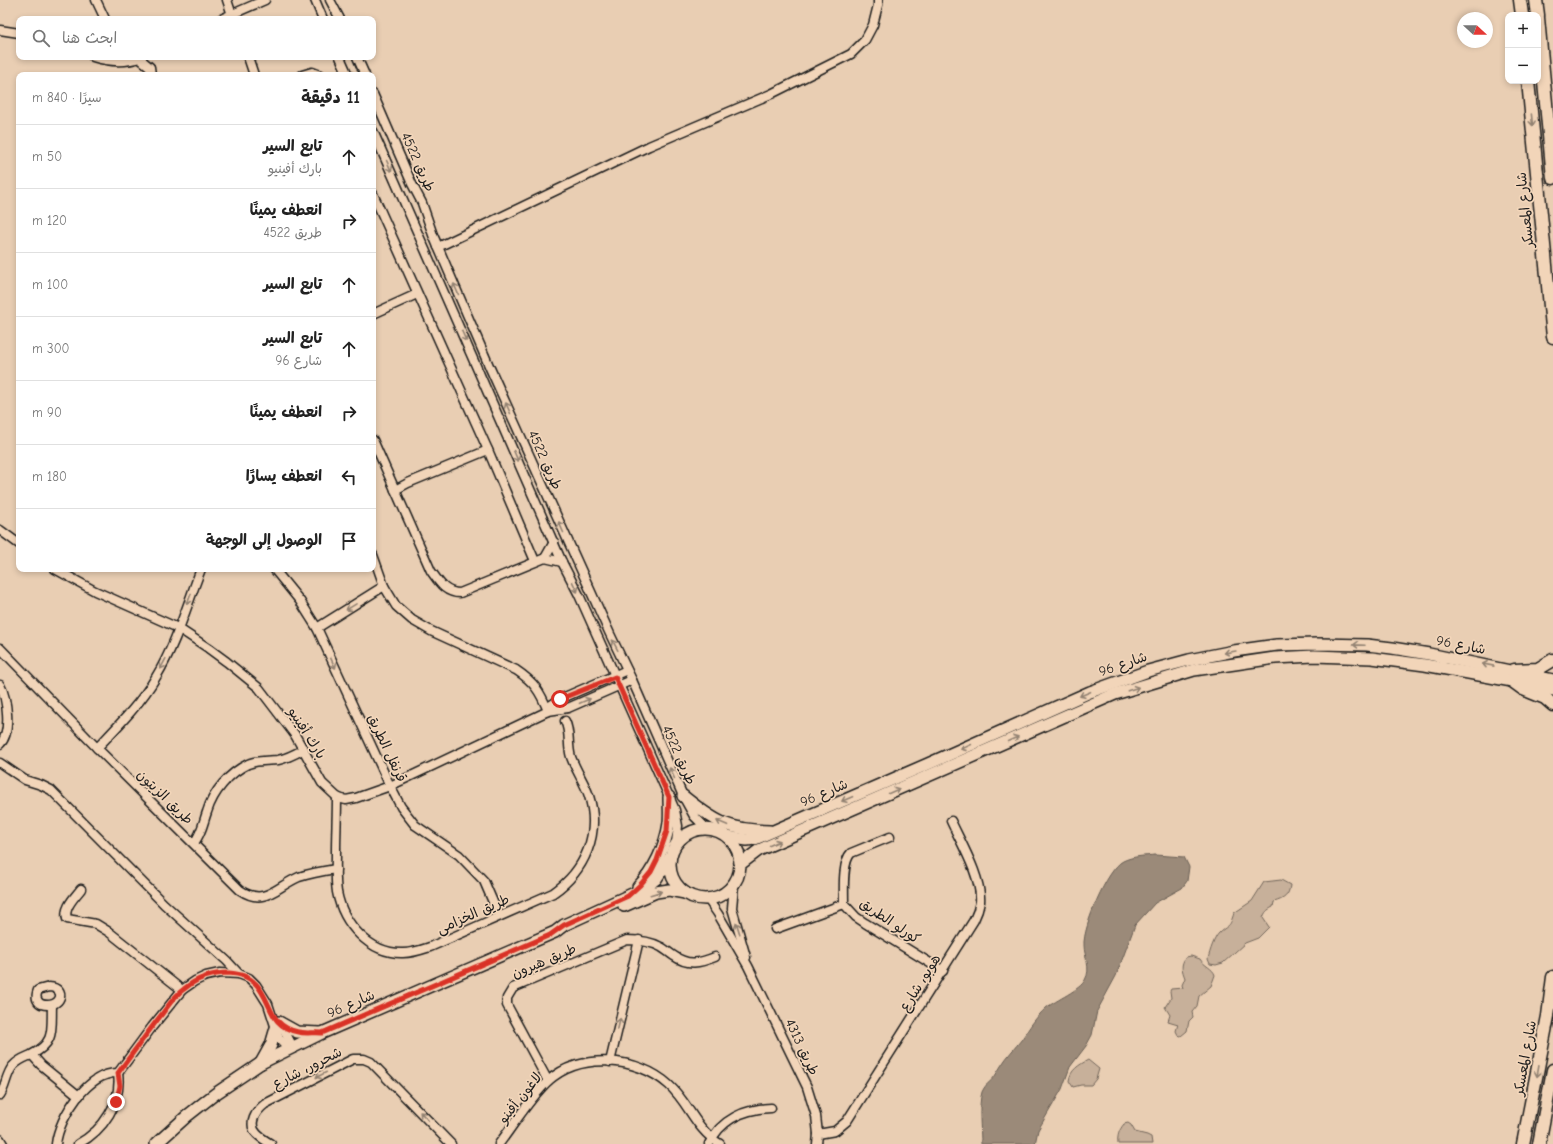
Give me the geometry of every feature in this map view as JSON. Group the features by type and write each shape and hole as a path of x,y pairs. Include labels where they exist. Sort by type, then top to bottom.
{"main road":[{"path":"1520,0 1522,12"},
{"path":"1536,0 1538,12"},
{"path":"1541,48 1553,178"},
{"name":"شارع المعسكر","path":"1528,84 1553,337"},
{"path":"1553,660 1538,669 1513,676 1523,689 1545,698 1553,705"},
{"name":"شارع المعسكر","path":"1523,1144 1548,1016 1553,978"},
{"path":"1539,1144 1553,1070"}],"street":[{"path":"96,0 103,16"},
{"path":"227,0 233,16"},
{"path":"235,16 264,0"},
{"path":"315,0 322,16"},
{"path":"330,0 338,16"},
{"path":"438,247 649,146 778,91 851,54 865,40 870,30 878,5 878,0"},
{"path":"0,30 16,33"},
{"path":"143,60 150,67 151,72"},
{"path":"249,60 253,72"},
{"path":"341,60 347,72"},
{"path":"358,60 364,72"},
{"name":"طريق 4522","path":"376,101 422,204 438,247 538,475 632,680 683,796 694,816 707,829"},
{"name":"طريق 4522","path":"376,138 562,562 669,797 678,826 676,843"},
{"path":"376,201 488,450 535,561"},
{"path":"376,313 417,294"},
{"path":"376,447 431,571 440,585 447,590 453,593 460,593 545,558 562,562"},
{"path":"395,490 408,483 488,450"},
{"path":"0,530 16,542"},
{"path":"545,558 554,542"},
{"path":"376,563 384,586 396,606 412,620 431,631 516,670 527,677 539,691 548,712"},
{"name":"بارك أفينيو","path":"60,572 95,591 178,628 208,648 259,688 279,713 304,749 322,783 337,797"},
{"path":"97,748 133,709 156,678 167,657 200,572"},
{"name":"قرنفل الطريق","path":"276,572 300,601 317,628 401,807 415,825 459,855 484,881 499,916"},
{"path":"317,628 384,586"},
{"name":"شارع 96","path":"728,837 747,840 755,839 1090,692 1148,671 1189,660 1277,645 1325,644 1392,648 1513,676 1553,690"},
{"name":"طريق الزيتون","path":"0,648 97,748 240,890 248,895 256,897 264,896 270,894 286,883 300,877 336,869"},
{"name":"شارع 96","path":"742,864 764,848 1115,694 1194,670 1275,658 1322,656 1398,660 1553,680"},
{"path":"548,712 554,703 563,697 615,677 627,670"},
{"path":"337,797 346,800 356,798 390,786 548,712 568,708 632,680"},
{"path":"0,685 3,690 6,707 7,725 0,744"},
{"path":"563,697 568,708"},
{"name":"طريق الخزامى","path":"337,797 337,894 346,917 364,939 375,946 387,951 403,953 419,950 553,893 561,888 575,874 588,849 593,831 591,804 571,756 569,732 565,721"},
{"path":"194,843 202,830 207,811 218,790 230,776 249,764 286,758 304,749"},
{"path":"0,763 25,780 51,790 164,904 227,961 239,974"},
{"path":"683,796 711,818 727,825 741,829 774,831"},
{"path":"628,896 647,876 657,860 667,831 669,797"},
{"name":"هوبو، شارع","path":"818,1134 835,1131 847,1122 974,920 980,903 978,881 951,820"},
{"path":"707,829 728,837 740,854 742,864 739,876 734,885 719,897 700,898 685,893 677,886 672,876 669,859 676,843 684,835 695,830 707,829"},
{"name":"كورلو الطريق","path":"890,837 851,852 848,856 845,866 844,904 864,923 943,971"},
{"name":"شارع 96","path":"156,1144 215,1094 261,1063 322,1033 555,932 564,925 643,889 656,879 663,871 669,859"},
{"name":"طريق 4313","path":"734,885 732,908 748,966"},
{"path":"81,889 68,908 66,915 67,919 96,924 109,932 182,990"},
{"name":"شارع 96","path":"555,932 568,931 656,892 668,890 685,893"},
{"name":"طريق 4313","path":"707,898 748,966 807,1087 816,1116 818,1134 817,1144"},
{"name":"كورلو الطريق","path":"775,929 844,904"},
{"name":"طريق هيرون","path":"548,1081 507,1005 506,1001 512,988 627,940 639,940 662,947 674,956 687,962 703,962 715,957"},
{"path":"610,1062 639,940"},
{"path":"78,1144 98,1130 107,1118 116,1102 120,1086 118,1073 152,1027 182,990 195,981 206,976 220,973 239,974 249,978 265,998 276,1022 281,1042 291,1048"},
{"path":"0,1095 11,1068 17,1062 32,1055 46,1044 50,1038 52,1031 52,1005"},
{"path":"276,1022 297,1032 322,1033"},
{"path":"261,1063 271,1045 276,1022"},
{"path":"32,1055 41,1065 79,1096"},
{"name":"شحرور، شارع","path":"271,1144 256,1134 253,1126 254,1115 258,1109 353,1059 364,1059 371,1062 451,1144"},
{"name":"لاغون أفينو","path":"499,1144 548,1081 561,1072 591,1062 610,1062 632,1065 661,1079 675,1091 710,1141 720,1144"},
{"path":"56,1144 68,1111 79,1096 96,1079 112,1072 118,1073"},
{"path":"710,1141 718,1129 741,1113 760,1108 771,1108"},
{"path":"0,1139 3,1144"}],"shaded area":[{"path":"1155,855 1184,857 1189,867 1187,881 1182,888 1155,903 1135,925 1116,976 1097,1011 1092,1035 1086,1046 1070,1067 1062,1089 1038,1130 1035,1144 981,1144 980,1104 982,1092 1042,1011 1082,984 1087,976 1088,971 1084,945 1087,925 1103,886 1117,866 1123,861 1135,857"},
{"path":"1281,880 1290,885 1289,889 1287,894 1281,900 1274,902 1273,907 1265,914 1263,918 1269,927 1258,938 1245,943 1223,963 1216,965 1210,964 1208,959 1214,941 1217,935 1230,924 1234,913 1252,901 1264,882"},
{"path":"1191,956 1200,959 1215,975 1211,986 1199,996 1197,1006 1192,1012 1193,1017 1189,1021 1187,1031 1181,1036 1178,1035 1176,1031 1178,1024 1168,1021 1170,1015 1165,1007 1171,998 1171,989 1183,988 1182,985 1185,978 1182,965 1186,957"},
{"path":"1088,1060 1099,1069 1096,1079 1091,1085 1073,1087 1069,1081 1071,1074 1078,1066"},
{"path":"1128,1123 1135,1132 1151,1137 1152,1144 1118,1144 1120,1131 1124,1124"}],"route":[{"path":"116,1102 120,1086 118,1073 182,990 195,981 206,976 220,973 239,974 249,978 262,992 273,1016 279,1022 297,1032 322,1033 550,935 564,925 628,896 651,872 657,860 669,823 669,797 615,677 560,699"}]}
